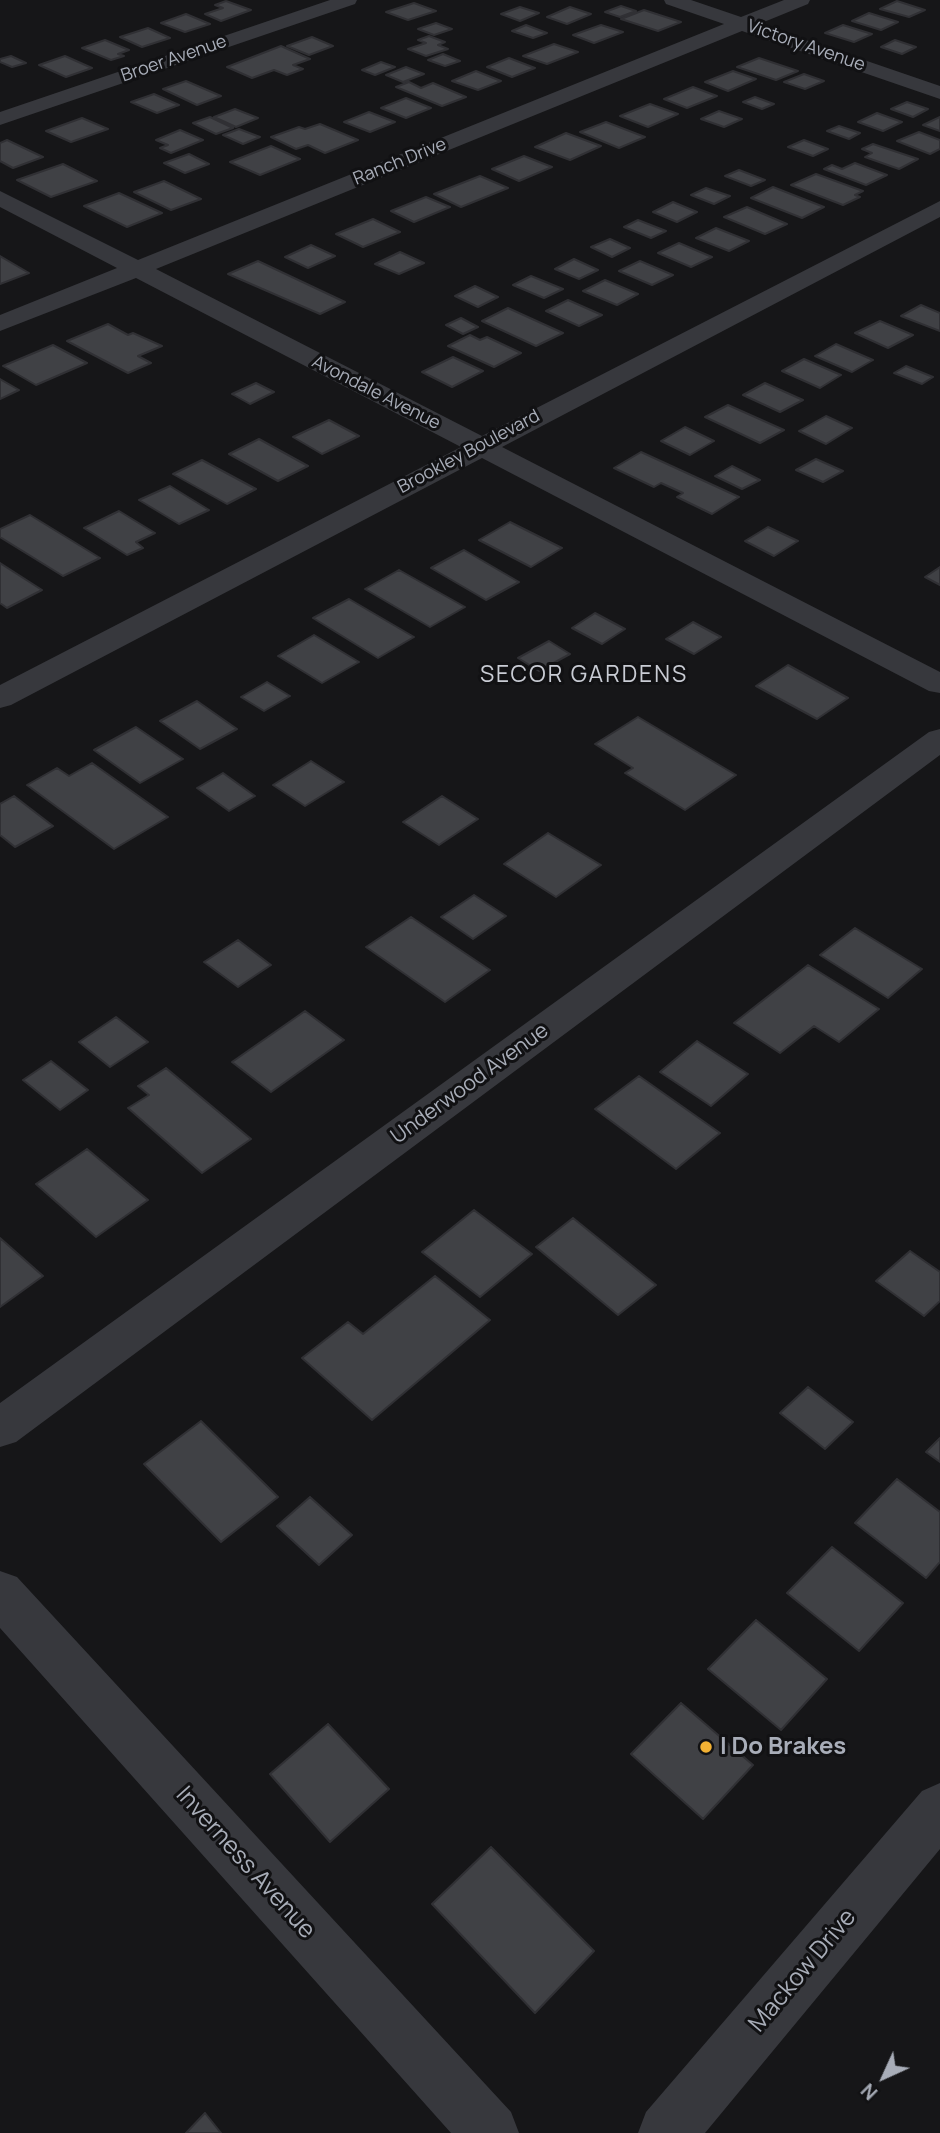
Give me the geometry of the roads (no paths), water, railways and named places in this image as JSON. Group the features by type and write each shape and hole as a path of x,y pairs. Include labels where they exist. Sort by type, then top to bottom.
{"street":[{"name":"Broer Avenue","path":"0,118 348,0"},
{"name":"Victory Avenue","path":"673,0 940,93"},
{"name":"Ranch Drive","path":"0,324 801,0"},
{"name":"Avondale Avenue","path":"0,198 940,684"},
{"name":"Brookley Boulevard","path":"0,698 940,208"},
{"name":"Underwood Avenue","path":"0,1428 940,739"},
{"name":"Inverness Avenue","path":"0,1593 490,2133"},
{"name":"Mackow Drive","path":"667,2133 940,1810"}],"place":[{"name":"I Do Brakes","path":"706,1747"}],"district":[{"name":"SECOR GARDENS","path":"584,676"}]}
